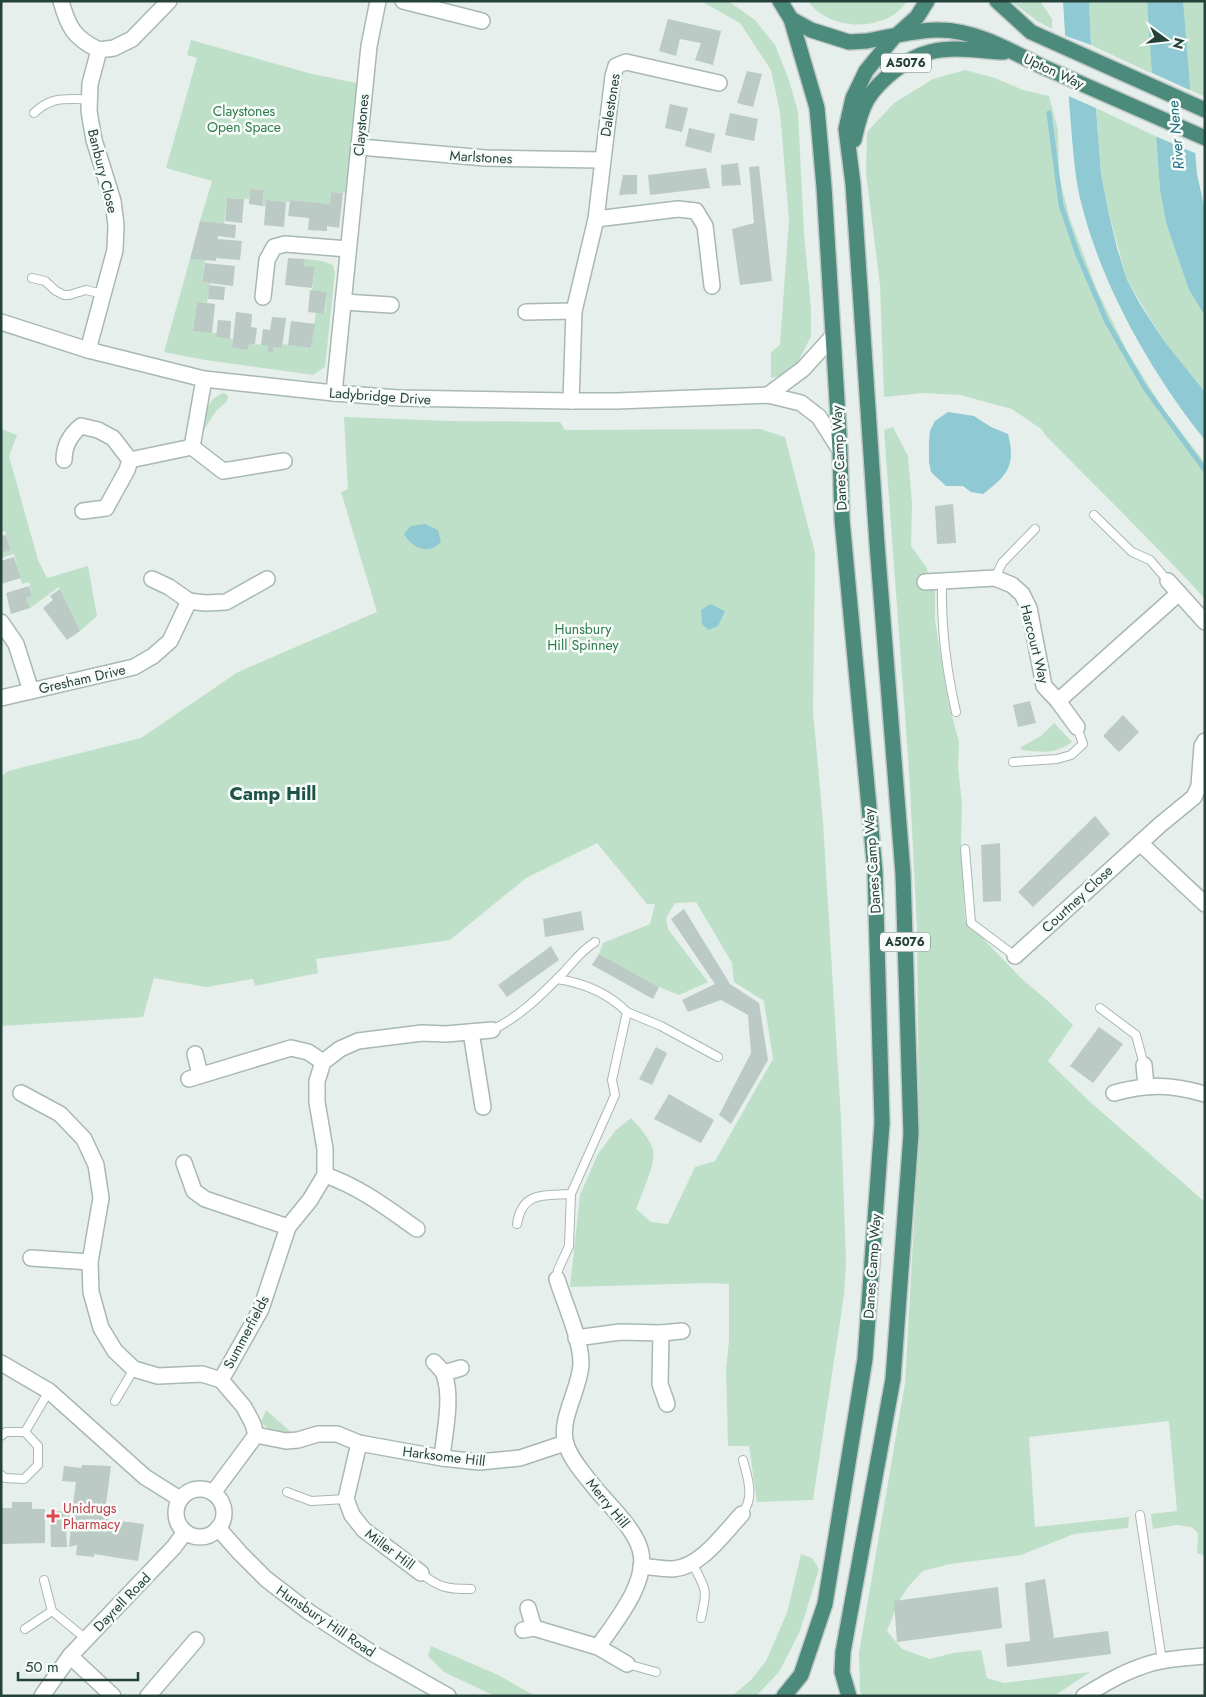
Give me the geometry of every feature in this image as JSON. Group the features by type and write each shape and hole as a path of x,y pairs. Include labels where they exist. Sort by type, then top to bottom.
{"highway":[{"name":"Upton Way","path":"770,1 789,17 810,30 849,42 867,41 938,29 962,32 1015,53 1040,66 1205,138"},
{"name":"Danes Camp Way","path":"780,1 789,17 817,108 840,450 842,520 875,871 882,1123 865,1359 825,1604 801,1675 784,1696"},
{"name":"Danes Camp Way","path":"849,1696 842,1672 843,1652 893,1379 911,1134 903,874 877,544 850,154 846,129 853,98 866,71 895,36 917,17 927,1"},
{"name":"Upton Way","path":"997,1 1031,32 1205,110"},
{"name":"A5076","path":"850,154 858,123 867,100 882,82 899,67 930,52 954,49 1015,53"}],"street":[{"path":"61,1 66,22 74,33 85,44 99,50 114,48 132,40 169,1"},
{"name":"Claystones","path":"334,393 369,46 378,1"},
{"path":"403,1 482,21"},
{"name":"Banbury Close","path":"88,350 115,250 116,225 113,201 94,140 89,111 90,84 99,50"},
{"name":"Dalestones","path":"571,401 574,311 596,220 602,160 616,66 626,62 719,83"},
{"name":"Marlstones","path":"360,147 485,158 602,160"},
{"path":"596,220 678,210 696,211 705,226 712,286"},
{"path":"263,297 267,260 274,247 285,244 348,249"},
{"path":"343,302 391,305"},
{"path":"526,312 574,311"},
{"name":"Ladybridge Drive","path":"1,322 88,350 204,379 334,393 399,398 571,401 768,395 802,403 819,417 840,450"},
{"path":"768,395 803,369 833,336"},
{"path":"192,446 204,379"},
{"path":"64,460 67,443 74,431 81,426 98,430 113,438 130,460"},
{"path":"130,460 192,446"},
{"path":"192,446 223,471 284,461"},
{"path":"83,511 106,508 127,470 130,460"},
{"path":"925,582 995,578"},
{"name":"Harcourt Way","path":"995,578 1012,585 1022,594 1029,608 1044,686 1058,701 1077,727"},
{"path":"152,579 169,587 189,601 205,603 226,602 266,579"},
{"path":"1168,581 1205,622"},
{"name":"Harcourt Way","path":"1058,701 1179,593"},
{"name":"Gresham Drive","path":"1,698 134,667 147,660 170,641 189,601"},
{"name":"Gresham Drive","path":"1,622 16,644 31,691"},
{"path":"1205,741 1202,746 1202,775 1194,797 1140,843 1205,904"},
{"name":"Courtney Close","path":"1015,956 1140,843"},
{"path":"194,1054 195,1077 291,1048 308,1052 323,1062 340,1049 358,1041 422,1033 446,1034 492,1030"},
{"path":"471,1032 483,1107"},
{"name":"Summerfields","path":"221,1380 261,1309 288,1227 310,1200 325,1175 326,1149 317,1102 317,1081 323,1062"},
{"path":"1144,1065 1146,1086"},
{"path":"1114,1093 1146,1086 1168,1086 1205,1094"},
{"path":"21,1093 60,1114 84,1139 96,1165 101,1198 90,1262 91,1292 101,1328 116,1352 134,1369 158,1376 202,1374 221,1380 244,1407 253,1424 256,1434 214,1493"},
{"path":"184,1163 194,1191 205,1199 288,1227"},
{"path":"325,1175 345,1182 366,1193 416,1229"},
{"path":"32,1258 90,1262"},
{"path":"556,1279 576,1338 581,1362 565,1424 565,1443"},
{"path":"576,1338 620,1332 661,1333 682,1331"},
{"path":"661,1333 660,1384 667,1404"},
{"path":"1,1363 49,1391 146,1477 180,1499"},
{"path":"442,1458 447,1391 439,1367 461,1368"},
{"name":"Harksome Hill","path":"256,1434 286,1441 328,1433 337,1434 359,1443 442,1458 479,1462 520,1458 565,1443"},
{"path":"346,1499 359,1443"},
{"name":"Merry Hill","path":"565,1443 575,1462 633,1534 640,1550 641,1566 638,1584 598,1648"},
{"path":"194,1489 202,1489 214,1493 220,1498 224,1514 218,1528 212,1534 204,1536 192,1536 185,1532 179,1525 176,1517 176,1509 180,1499 194,1489"},
{"name":"Miller Hill","path":"346,1499 352,1514 364,1530 421,1573"},
{"path":"641,1566 674,1569 692,1563 701,1558 742,1514"},
{"name":"Hunsbury Hill Road","path":"218,1528 240,1554 266,1579 309,1612 442,1695"},
{"name":"Dayrell Road","path":"42,1696 70,1656 174,1547 185,1532"},
{"path":"528,1608 528,1629 598,1648 627,1664"},
{"path":"148,1696 196,1640"},
{"path":"70,1656 113,1696"},
{"path":"1084,1696 1102,1684 1140,1667 1162,1661 1205,1656"}],"lane":[{"path":"34,113 52,100 89,99"},
{"path":"32,278 45,281 56,291 64,295 86,290 103,294"},
{"path":"1094,515 1132,552 1150,560 1168,581"},
{"path":"995,578 1002,563 1035,530"},
{"path":"942,581 942,623 956,712"},
{"path":"1013,762 1057,759 1071,754 1082,744 1077,727"},
{"path":"965,849 971,923 1015,956"},
{"path":"492,1030 508,1022 531,1005 582,951 595,942"},
{"path":"557,979 579,982 614,999 627,1012 661,1026 718,1057"},
{"path":"1100,1008 1136,1035 1144,1065"},
{"path":"556,1279 569,1246 571,1194 616,1095 612,1080 627,1012"},
{"path":"517,1224 523,1204 532,1198 571,1194"},
{"path":"114,1401 134,1369"},
{"path":"25,1432 49,1391"},
{"path":"1,1436 6,1432 25,1432 38,1446 38,1465 24,1479 5,1478 1,1475"},
{"path":"742,1514 750,1498 750,1489 743,1460"},
{"path":"286,1492 311,1501 346,1499"},
{"path":"1140,1515 1162,1661"},
{"path":"692,1563 705,1589 706,1596 701,1618"},
{"path":"421,1573 434,1584 450,1589 471,1589"},
{"path":"44,1580 52,1611 86,1639"},
{"path":"25,1630 52,1611"},
{"path":"627,1664 656,1672"}],"green space":[{"path":"701,1 728,1 755,20 775,45 789,80 798,112 804,234 811,307 811,336 798,362 784,375 771,378 771,352 780,345 789,220 780,112 771,70 740,23"},
{"path":"808,1 907,1 901,9 883,20 872,23 848,24 825,16"},
{"path":"1011,1 1040,1 1052,19 1052,29 1037,21"},
{"path":"1089,1 1147,1 1153,74 1091,45"},
{"path":"1166,1 1205,1 1205,97 1171,81"},
{"name":"Claystones Open Space","path":"191,40 312,74 357,83 346,193 331,192 330,204 266,200 266,206 262,206 264,190 251,189 249,199 227,198 224,224 200,221 212,181 166,168 197,58 187,55"},
{"path":"965,70 995,78 1023,90 1049,96 1058,130 1059,177 1070,219 1097,290 1127,351 1162,407 1205,463 1205,599 1041,429 1012,409 960,395 923,393 884,397 880,285 866,173 867,132 894,103 933,79"},
{"path":"1096,108 1157,137 1160,190 1166,223 1189,290 1205,316 1205,392 1164,341 1127,280 1108,210 1101,174"},
{"path":"190,259 205,260 202,282 210,283 207,303 197,302 193,331 217,333 216,337 233,339 232,348 248,350 249,344 268,345 267,352 272,352 273,347 282,348 283,344 311,348 316,313 325,313 327,292 312,291 315,268 304,266 305,259 322,261 333,265 335,273 325,367 313,375 205,360 164,352"},
{"path":"224,393 228,396 227,401 216,411 203,431 204,419 210,403 218,395"},
{"name":"Hunsbury Hill Spinney","path":"344,417 450,421 560,422 565,430 760,429 785,437 815,553 813,711 823,822 841,1118 846,1262 844,1295 813,1500 757,1502 749,1446 728,1446 726,1369 729,1340 729,1284 570,1287 580,1195 598,1154 616,1130 631,1118 649,1140 654,1154 653,1162 636,1209 651,1222 668,1224 695,1167 715,1161 773,1059 764,1001 734,982 732,963 696,902 675,903 666,918 668,929 708,982 679,995 659,987 599,954 603,943 650,924 655,904 647,904 597,843 526,878 450,940 316,959 318,973 255,986 253,979 206,987 154,978 143,1017 1,1026 1,777 8,771 141,738 238,672 377,612 341,492 348,489"},
{"path":"893,427 908,456 912,504 911,546 927,568 929,588 935,589 935,620 948,701 959,742 958,767 962,803 961,845 965,920 1022,979 1073,1025 1048,1061 1089,1101 1205,1202 1205,1556 1197,1553 1198,1533 1192,1527 1176,1525 1153,1529 1151,1514 1177,1511 1169,1421 1029,1437 1035,1527 1129,1517 1128,1528 1074,1534 1021,1555 950,1564 923,1571 908,1587 898,1603 887,1631 902,1649 930,1659 953,1653 981,1650 987,1678 1004,1683 1090,1672 1054,1696 862,1696 860,1692 859,1653 905,1383 919,1134 917,929 909,770 884,430"},
{"path":"1,429 17,435 9,456 38,560 47,578 88,566 97,616 80,631 59,587 30,608 26,598 32,596 29,582 22,584 14,554 4,557 2,553 11,550 5,531 1,532 1,527 3,526 1,520"},
{"path":"1054,723 1072,742 1053,751 1021,750 1021,747 1041,736"},
{"path":"266,1410 292,1433 284,1433 267,1428 261,1422"},
{"path":"801,1554 812,1558 819,1569 800,1631 779,1672 756,1696 732,1696 751,1680 766,1661 787,1613"},
{"path":"431,1646 498,1675 535,1696 495,1696 444,1672 428,1656"}],"water":[{"path":"1063,1 1089,1 1101,174 1117,248 1127,280 1164,341 1205,392 1205,440 1167,388 1132,329 1102,267 1091,236 1080,198 1074,163"},
{"name":"River Nene","path":"1147,1 1183,1 1197,174 1205,211 1205,316 1189,290 1166,223 1160,190"},
{"path":"948,412 974,416 991,427 1008,434 1011,454 1008,468 999,481 983,494 971,492 963,486 946,486 931,472 929,462 930,431 935,421"},
{"path":"425,524 438,530 441,542 436,546 426,549 416,547 404,534 411,526"},
{"path":"710,604 725,611 718,626 708,630 702,624 701,610"}],"pier":[{"path":"1063,35 1094,46 1098,109 1066,95"},
{"path":"1150,72 1192,91 1197,154 1155,136"}],"building":[{"path":"668,19 721,31 713,65 695,60 701,43 680,39 676,56 659,51"},
{"path":"747,71 762,74 753,107 737,103"},
{"path":"670,104 688,108 682,132 665,128"},
{"path":"730,113 758,119 754,141 725,135"},
{"path":"689,128 715,134 711,153 685,146"},
{"path":"738,163 741,185 722,186 721,165"},
{"path":"759,166 772,281 740,285 732,229 754,223 749,167"},
{"path":"706,168 710,188 650,195 648,175"},
{"path":"623,175 637,175 637,194 619,195"},
{"path":"250,189 264,190 262,206 249,204"},
{"path":"331,192 343,193 339,228 327,226 327,231 308,230 309,218 288,216 290,200 330,204"},
{"path":"227,198 244,199 242,223 225,221"},
{"path":"266,200 286,202 284,227 264,225"},
{"path":"200,221 236,225 235,238 218,236 218,239 242,241 240,260 216,258 216,261 190,259"},
{"path":"288,258 305,259 304,266 315,267 312,288 285,285"},
{"path":"205,263 235,266 233,286 202,282"},
{"path":"209,285 225,287 224,300 208,299"},
{"path":"310,290 327,292 324,314 308,312"},
{"path":"197,302 215,304 212,333 193,331"},
{"path":"236,312 252,314 251,327 257,328 255,344 249,344 248,350 232,348"},
{"path":"272,317 286,318 282,348 273,347 273,352 267,352 268,345 261,345 263,329 270,330"},
{"path":"218,320 231,321 230,339 216,337"},
{"path":"291,321 315,324 311,348 288,345"},
{"path":"953,504 956,543 937,544 935,506"},
{"path":"6,535 11,550 2,553 4,557 1,558 1,536"},
{"path":"14,557 21,578 1,584 1,561"},
{"path":"29,586 32,596 26,598 30,608 11,614 6,593"},
{"path":"60,589 80,631 67,640 43,608 53,600 50,596"},
{"path":"1030,701 1036,723 1018,727 1013,705"},
{"path":"1123,715 1139,732 1119,752 1103,736"},
{"path":"1095,816 1110,834 1033,907 1018,892"},
{"path":"1000,843 1001,901 983,902 981,845"},
{"path":"684,909 730,984 759,1003 768,1060 731,1124 719,1115 751,1053 748,1015 721,1000 688,1012 682,1000 715,984 671,919"},
{"path":"581,911 584,930 545,937 543,919"},
{"path":"551,946 559,960 507,997 498,985"},
{"path":"599,954 659,987 653,999 592,965"},
{"path":"1099,1027 1123,1044 1093,1083 1070,1066"},
{"path":"656,1047 667,1053 652,1085 639,1079"},
{"path":"669,1094 714,1120 701,1143 654,1119"},
{"path":"82,1465 111,1466 104,1519 144,1524 138,1561 94,1554 94,1557 76,1555 77,1545 69,1547 71,1527 66,1527 67,1547 51,1547 50,1511 72,1512 76,1482 62,1481 64,1466 81,1468"},
{"path":"12,1502 32,1502 32,1509 45,1509 45,1543 1,1544 1,1508 12,1508"},
{"path":"1045,1579 1054,1638 1108,1631 1111,1654 1007,1667 1005,1644 1030,1641 1025,1583"},
{"path":"998,1587 1002,1628 897,1642 894,1601"}],"waterway":[{"path":"1049,113 1061,205 1078,255 1107,322 1145,388 1205,470"}],"place":[{"name":"Unidrugs Pharmacy","path":"53,1516"}],"district":[{"name":"Camp Hill","path":"273,793"}]}
